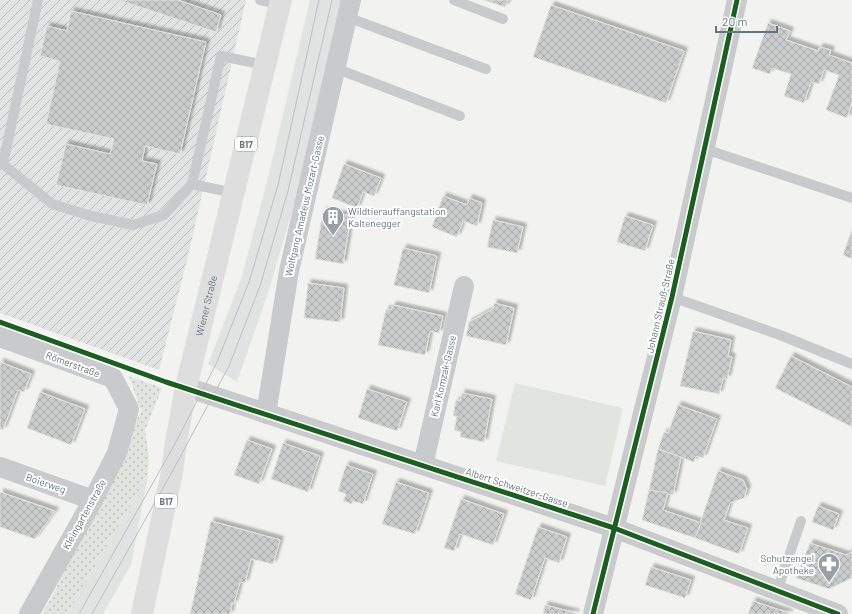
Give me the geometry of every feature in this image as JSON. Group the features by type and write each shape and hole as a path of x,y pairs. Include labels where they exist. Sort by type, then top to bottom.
{"main road":[{"name":"Wiener Straße","path":"142,614 172,472 186,387 265,65 274,1"}],"street":[{"name":"Johann Strauß-Straße","path":"593,614 672,297 737,0"},
{"name":"Wolfgang Amadeus Mozart-Gasse","path":"266,414 289,271 349,8"},
{"name":"Karl Komzak-Gasse","path":"423,465 464,286"},
{"name":"Römerstraße","path":"0,337 113,378 129,409"},
{"name":"Albert Schweitzer-Gasse","path":"186,387 614,528 838,614"},
{"name":"Kleingartenstraße","path":"29,614 93,500 117,453 129,409"},
{"name":"Boierweg","path":"0,467 93,500"}],"lane":[{"path":"38,0 2,163 52,204 91,216 133,225 164,215 192,184 221,56 265,65"},
{"path":"454,0 504,19"},
{"path":"349,8 486,69"},
{"path":"335,68 460,116"},
{"path":"705,149 852,198"},
{"path":"192,184 234,193"},
{"path":"672,297 780,335 852,364"},
{"path":"777,591 801,521"}],"shaded area":[{"path":"0,0 246,0 188,256 159,370 0,313"},
{"path":"310,0 342,0 297,194 269,290 237,382 208,364 241,279 267,182"},
{"path":"129,376 162,388 145,430 149,458 148,475 67,614 42,614 53,595 141,411"},
{"path":"515,383 623,408 605,486 496,461"},
{"path":"148,475 131,565 103,614 67,614"}],"building":[{"path":"119,0 178,0 221,15 216,32"},
{"path":"484,0 508,0 505,7"},
{"path":"551,5 684,51 666,103 533,57"},
{"path":"71,11 206,42 180,154 145,146 142,161 157,164 147,205 56,185 66,144 110,154 114,139 46,124 60,61 40,56 47,26 67,31"},
{"path":"768,23 790,31 786,40 818,51 820,47 831,50 829,55 852,63 852,102 847,118 826,110 839,75 824,70 819,84 811,82 804,103 784,96 791,74 772,68 770,74 752,68"},
{"path":"344,164 381,178 374,196 363,192 357,208 332,198"},
{"path":"443,196 467,205 469,198 482,203 477,226 463,221 457,237 432,227"},
{"name":"Wildtierauffangstation Kaltenegger","path":"323,211 351,216 343,264 315,259"},
{"path":"625,216 653,225 645,251 617,242"},
{"path":"493,220 523,227 517,253 487,247"},
{"path":"852,229 852,259 843,255"},
{"path":"403,248 437,256 429,293 394,285"},
{"path":"308,283 344,288 340,322 304,318"},
{"path":"494,303 514,308 506,345 466,336 469,322 493,309"},
{"path":"393,305 443,316 439,333 430,331 425,355 378,345 386,309 391,310"},
{"path":"693,331 731,340 728,356 732,357 727,379 723,378 719,394 680,386"},
{"path":"791,356 852,387 852,427 775,388"},
{"path":"0,362 31,374 24,392 18,390 3,430 0,429"},
{"path":"367,389 407,402 397,431 358,418"},
{"path":"40,392 85,409 71,445 27,428"},
{"path":"462,393 492,399 484,442 460,437 461,432 454,430 457,416 453,416 456,400 460,401"},
{"path":"678,405 717,419 703,458 696,456 694,462 658,449 664,432 668,433"},
{"path":"247,440 272,449 259,484 234,475"},
{"path":"283,443 320,456 308,492 271,479"},
{"path":"658,449 681,457 673,495 649,490"},
{"path":"346,465 373,474 363,504 353,501 352,504 343,501 346,494 338,491"},
{"path":"718,471 743,480 747,489 744,498 730,503 724,520 748,528 739,554 695,538"},
{"path":"396,482 429,493 415,534 382,524"},
{"path":"649,490 668,493 663,510 701,523 695,538 642,520"},
{"path":"0,492 55,511 35,539 0,527"},
{"path":"461,499 504,514 493,545 460,534 454,551 444,548"},
{"path":"818,506 839,514 833,530 812,522"},
{"path":"211,521 280,540 273,564 251,559 245,583 240,582 234,604 232,603 230,614 190,614"},
{"path":"538,527 567,537 559,563 545,558 531,600 515,594"},
{"path":"810,543 846,555 852,552 852,578 829,589 796,578"},
{"path":"651,567 691,580 685,598 645,585"},
{"path":"753,601 789,613 789,614 748,614"},
{"path":"545,605 576,613 576,614 543,614"}],"tram line":[{"path":"79,614 176,442 217,362 249,282 278,185 319,0"},
{"path":"92,614 172,472 229,366 260,286 288,191 332,0"}],"cycle path":[{"path":"593,614 672,297 737,0"},
{"path":"0,322 166,382 614,528 838,614"}],"place":[{"name":"Wildtierauffangstation Kaltenegger","path":"333,236"},
{"name":"Schutzengel Apotheke","path":"829,584"}]}
